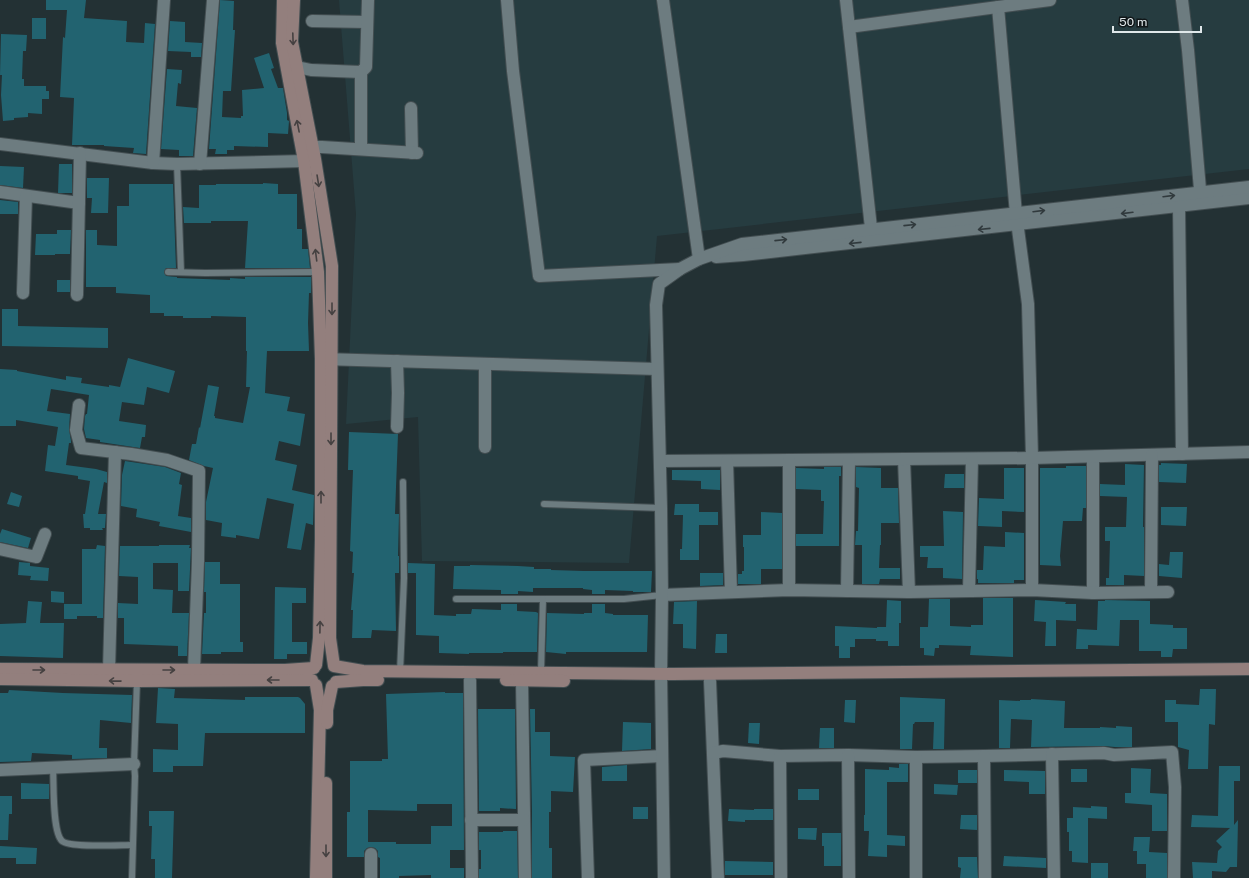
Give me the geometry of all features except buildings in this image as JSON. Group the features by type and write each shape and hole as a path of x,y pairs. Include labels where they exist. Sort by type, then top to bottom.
{"street":[{"path":"153,163 164,0"},
{"path":"200,164 214,0"},
{"path":"283,0 282,43 310,156 332,266 326,360 320,638 315,667 311,676 320,710 316,878"},
{"path":"294,0 292,42 310,156 326,360 330,638 334,666 338,674 327,710 326,878"},
{"path":"361,149 361,72 366,67 368,0"},
{"path":"507,0 514,79 538,276 680,269"},
{"path":"663,0 699,259"},
{"path":"846,0 872,235"},
{"path":"849,27 1050,0"},
{"path":"1182,0 1194,105 1201,198"},
{"path":"998,7 1017,219 1028,304 1032,458 1032,590"},
{"path":"312,21 367,22"},
{"path":"297,67 311,70 361,72"},
{"path":"0,144 153,163 178,164 200,164 310,156 322,147 414,153 411,108"},
{"path":"77,295 80,154"},
{"path":"664,878 661,678 661,508 656,305 659,284 680,269 699,259 743,250 1201,198 1249,187"},
{"path":"0,192 79,203"},
{"path":"23,293 26,196"},
{"path":"1017,219 1179,207 1201,198 1249,198"},
{"path":"1179,207 1182,454"},
{"path":"326,360 657,369"},
{"path":"397,362 397,427"},
{"path":"484,447 485,364"},
{"path":"79,405 76,430 81,448 167,460 199,471 198,562 194,670"},
{"path":"109,670 115,452"},
{"path":"660,461 972,459 1249,452"},
{"path":"1151,592 1152,455"},
{"path":"1093,457 1093,593"},
{"path":"904,459 909,592"},
{"path":"969,591 972,459"},
{"path":"789,460 789,590"},
{"path":"847,591 849,460"},
{"path":"727,461 731,592"},
{"path":"0,549 36,557 45,534"},
{"path":"662,594 789,590 909,592 1032,590 1093,593 1168,592"},
{"path":"0,669 285,670 315,667 320,663 325,662 334,666 363,672 541,672 710,681 1249,676"},
{"path":"0,679 314,683 323,688 334,684 363,680 522,681 1249,668"},
{"path":"470,680 472,878"},
{"path":"522,681 525,878"},
{"path":"710,681 718,878"},
{"path":"713,754 723,751 780,756 848,755 916,757 1104,753 1114,755 1172,752 1175,787 1174,878"},
{"path":"1052,754 1054,878"},
{"path":"848,755 849,878"},
{"path":"588,878 584,760 662,756"},
{"path":"780,756 780,878"},
{"path":"984,756 985,878"},
{"path":"916,757 916,878"},
{"path":"0,770 134,764"},
{"path":"471,820 524,820"},
{"path":"371,854 371,878"}],"lane":[{"path":"178,164 181,272"},
{"path":"168,272 318,272"},
{"path":"400,672 404,578 403,482"},
{"path":"544,504 661,508"},
{"path":"456,599 624,599 662,594"},
{"path":"541,672 543,599"},
{"path":"132,878 134,764 138,681"},
{"path":"53,768 55,825 59,837 63,842 76,844 132,846"}],"shaded area":[{"path":"339,0 1249,0 1249,169 657,236 629,563 422,561 418,417 346,424 356,214"}]}
